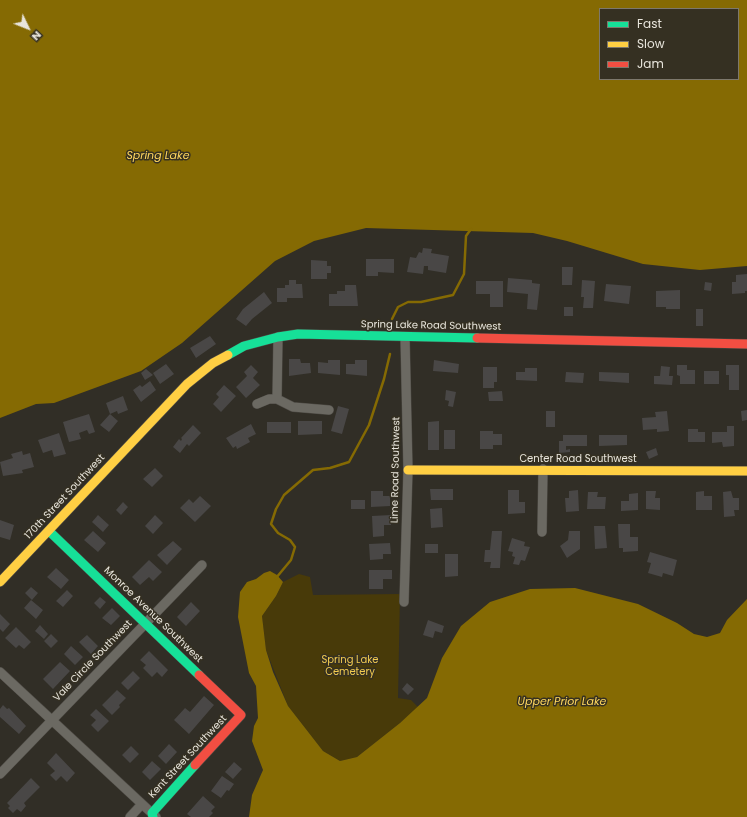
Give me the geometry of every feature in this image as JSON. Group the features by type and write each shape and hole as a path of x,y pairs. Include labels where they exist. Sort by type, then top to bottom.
{"street":[{"name":"Spring Lake Road Southwest","path":"146,427 187,384 213,363 244,346 278,337 298,334 747,344"},
{"path":"277,399 278,337"},
{"name":"Lime Road Southwest","path":"404,602 408,470 405,337"},
{"path":"257,404 269,399 277,399 293,407 329,410"},
{"name":"170th Street Southwest","path":"1,579 49,531 146,427"},
{"path":"542,532 543,469"},
{"name":"Center Road Southwest","path":"408,470 543,469 747,471"},
{"name":"Monroe Avenue Southwest","path":"49,531 241,716"},
{"name":"Vale Circle Southwest","path":"0,774 202,565"},
{"path":"0,672 154,816"},
{"name":"Kent Street Southwest","path":"154,816 241,716"},
{"name":"Kent Street Southwest","path":"130,817 142,804"}],"green space":[{"name":"Spring Lake Cemetery","path":"299,574 310,577 313,595 400,594 398,698 411,700 418,707 357,757 340,761 323,751 288,706 266,650 262,616 276,596 283,582"}],"water":[{"name":"Spring Lake","path":"0,0 747,0 747,266 700,270 643,264 567,241 533,233 366,228 314,241 275,261 182,343 141,371 54,403 36,404 0,418"},
{"name":"Upper Prior Lake","path":"270,571 277,575 283,582 276,596 262,616 266,650 273,672 288,706 323,751 340,761 357,757 400,723 427,698 442,658 461,626 490,602 530,589 575,588 638,604 677,623 694,634 707,637 720,633 727,620 747,599 747,817 249,817 252,795 263,770 252,741 254,726 258,718 256,686 249,673 238,617 240,592 247,582"}],"building":[{"path":"423,248 432,249 431,253 449,256 446,273 428,270 428,266 424,266 423,274 407,272 410,257 416,258 419,252 422,253"},
{"path":"366,259 394,259 394,273 378,272 378,276 366,276"},
{"path":"311,260 327,261 327,266 331,266 331,273 327,273 327,279 311,279"},
{"path":"562,267 573,267 572,285 562,285"},
{"path":"747,274 747,291 745,291 745,293 732,294 732,282 736,282 736,275"},
{"path":"508,278 532,280 532,283 540,284 537,310 527,309 528,294 507,292"},
{"path":"289,280 296,280 296,284 302,284 303,298 287,298 287,302 277,302 277,288 285,288 285,285 289,285"},
{"path":"582,280 595,281 593,308 583,308 584,297 581,297"},
{"path":"476,281 503,281 503,307 490,307 490,294 476,294"},
{"path":"705,282 712,283 711,291 704,290"},
{"path":"606,284 631,286 629,304 604,301"},
{"path":"345,285 356,285 358,306 329,306 329,294 337,294 337,291 345,291"},
{"path":"680,290 680,309 656,307 656,291"},
{"path":"264,292 272,303 252,319 246,326 236,319 243,309"},
{"path":"564,307 573,307 573,316 564,316"},
{"path":"696,309 703,309 703,326 696,326"},
{"path":"210,336 216,344 196,358 190,348"},
{"path":"289,359 300,359 301,363 310,363 311,373 289,376"},
{"path":"328,360 340,360 340,375 318,373 318,362 328,363"},
{"path":"355,360 367,360 367,376 346,374 346,364 355,364"},
{"path":"434,360 459,364 458,373 433,371"},
{"path":"166,364 174,374 160,384 153,373"},
{"path":"251,365 258,372 253,378 260,385 246,398 236,387 247,376 244,372"},
{"path":"677,365 687,365 687,370 695,370 695,384 680,384 680,376 677,375"},
{"path":"726,365 739,365 739,390 729,390 729,375 726,375"},
{"path":"661,366 670,367 669,376 673,376 672,385 654,384 654,376 660,376"},
{"path":"483,367 497,367 497,382 494,382 494,388 483,388"},
{"path":"525,368 537,368 537,381 516,380 516,372 525,372"},
{"path":"146,369 153,375 145,380 141,373"},
{"path":"704,371 719,371 719,384 704,384"},
{"path":"566,372 584,373 583,383 565,382"},
{"path":"599,372 629,373 629,383 599,381"},
{"path":"150,381 156,390 141,402 133,390 140,385 142,387"},
{"path":"224,385 236,396 221,412 213,404 219,397 216,394"},
{"path":"446,390 456,392 453,407 448,406 449,401 445,400"},
{"path":"502,391 503,401 489,401 488,392"},
{"path":"123,396 128,410 118,414 117,411 110,414 106,403"},
{"path":"338,406 349,409 342,434 331,431"},
{"path":"747,410 747,420 742,421 741,411"},
{"path":"546,411 555,411 555,427 546,427"},
{"path":"667,411 669,431 657,432 657,429 643,430 642,418 656,417 655,412"},
{"path":"89,414 95,432 89,434 87,430 79,433 81,439 69,442 63,422"},
{"path":"110,414 118,421 109,432 100,425"},
{"path":"298,421 322,421 322,434 298,435"},
{"path":"439,421 439,450 428,450 428,422"},
{"path":"267,422 291,422 291,433 267,433"},
{"path":"251,424 256,434 248,438 250,442 237,449 236,446 233,448 226,438"},
{"path":"193,425 201,433 189,446 187,444 180,453 173,447 179,439 181,441 181,438"},
{"path":"727,426 734,426 734,446 723,447 722,442 712,443 712,432 727,432"},
{"path":"688,429 698,429 698,432 705,432 705,442 688,442"},
{"path":"444,430 455,430 455,449 444,449"},
{"path":"480,431 493,431 493,434 502,434 502,445 493,445 493,449 480,449"},
{"path":"59,433 66,454 54,457 52,450 43,453 38,440"},
{"path":"563,435 587,435 587,446 566,446 566,450 570,449 570,452 559,453 559,441 563,441"},
{"path":"599,435 627,435 627,445 599,446"},
{"path":"656,448 658,455 649,459 646,452"},
{"path":"22,451 23,455 30,453 34,467 22,470 23,473 3,476 0,462 13,458 11,454"},
{"path":"155,468 163,476 152,487 143,479"},
{"path":"430,489 453,489 453,500 431,500"},
{"path":"508,490 519,490 519,502 525,502 525,513 508,514"},
{"path":"578,490 579,511 566,512 565,498 569,498 569,491"},
{"path":"371,491 383,491 383,496 390,496 390,506 371,507"},
{"path":"646,491 656,491 655,498 660,498 660,510 646,509"},
{"path":"704,491 704,496 712,496 712,510 696,510 696,492"},
{"path":"731,491 733,498 739,498 739,510 734,510 735,516 724,517 723,492"},
{"path":"588,492 598,492 597,497 606,497 605,509 587,509"},
{"path":"638,493 638,510 621,511 621,501 629,501 629,494"},
{"path":"200,496 211,506 195,522 180,508 189,499 193,503"},
{"path":"351,500 365,500 365,509 351,509"},
{"path":"123,502 128,507 121,515 116,510"},
{"path":"442,508 443,527 431,528 430,509"},
{"path":"98,515 109,525 103,532 92,522"},
{"path":"155,515 163,523 153,534 145,526"},
{"path":"391,515 391,525 384,525 384,536 373,537 372,516"},
{"path":"0,520 14,525 10,540 0,537"},
{"path":"618,524 630,524 630,537 638,537 638,551 623,552 623,548 619,548"},
{"path":"594,526 605,526 607,548 595,549"},
{"path":"93,531 106,543 98,552 84,540"},
{"path":"492,531 502,531 500,568 490,568 491,562 484,562 485,550 490,550"},
{"path":"569,531 580,531 580,549 567,558 560,546 568,540"},
{"path":"512,538 525,542 524,546 530,547 525,561 521,560 519,565 513,564 515,557 512,556 513,552 508,551"},
{"path":"173,541 182,549 167,565 157,555"},
{"path":"390,543 391,554 383,554 383,559 370,560 369,544"},
{"path":"425,544 438,544 438,553 425,553"},
{"path":"650,552 677,560 673,576 663,573 662,577 648,573 651,563 647,562"},
{"path":"445,554 458,554 458,576 445,577"},
{"path":"149,560 162,572 153,581 149,577 140,585 132,577"},
{"path":"56,568 69,580 61,589 47,577"},
{"path":"369,570 392,570 392,579 383,579 383,589 369,589"},
{"path":"31,587 38,593 32,600 25,593"},
{"path":"67,590 73,596 63,607 56,601"},
{"path":"100,597 106,602 100,609 94,603"},
{"path":"31,600 43,610 36,619 24,608"},
{"path":"191,602 200,611 186,626 177,617"},
{"path":"112,608 120,616 111,625 102,618"},
{"path":"0,614 10,624 3,632 0,629"},
{"path":"428,620 444,626 442,633 435,631 433,638 423,635"},
{"path":"40,625 48,634 44,639 35,631"},
{"path":"16,627 31,642 24,649 19,645 16,648 5,638"},
{"path":"51,634 58,641 51,648 44,641"},
{"path":"87,635 98,646 91,654 79,642"},
{"path":"71,646 83,657 75,665 64,654"},
{"path":"149,651 168,670 162,677 157,672 152,677 143,668 146,665 140,660"},
{"path":"60,662 70,671 53,689 43,679"},
{"path":"133,671 140,678 128,690 121,683"},
{"path":"407,683 414,689 408,695 402,689"},
{"path":"117,690 126,698 112,715 102,705"},
{"path":"204,696 214,705 189,734 174,720 185,708 190,712"},
{"path":"3,705 7,709 9,708 26,726 19,734 0,717 0,709"},
{"path":"96,709 109,721 98,732 91,725 96,720 90,715"},
{"path":"169,744 177,752 166,764 158,756"},
{"path":"131,746 139,754 130,763 122,755"},
{"path":"56,753 75,773 67,782 61,776 56,781 50,775 55,771 47,763"},
{"path":"152,761 161,769 150,780 142,772"},
{"path":"234,762 242,769 233,779 225,772"},
{"path":"222,776 234,784 221,798 211,791"},
{"path":"31,778 40,787 24,803 26,806 21,812 17,809 13,813 8,808 10,806 7,803"},
{"path":"203,796 215,807 211,811 213,813 209,817 191,817 187,814"}],"waterway":[{"path":"392,319 398,307 408,302 421,302 453,295 464,274 466,236 471,229"},
{"path":"276,578 291,560 295,547 290,540 278,533 271,524 276,509 284,495 313,470 330,468 349,462 369,425 384,379 390,354"}],"traffic: fast":[{"path":"228,355 244,346 278,337 298,334 477,338"},
{"path":"49,531 199,675"},
{"path":"153,817 152,813 195,765"}],"traffic: slow":[{"path":"0,582 187,384 213,363 228,355"},
{"path":"408,470 747,471"}],"traffic: jam":[{"path":"477,338 747,344"},
{"path":"195,765 241,715 199,675"}]}
